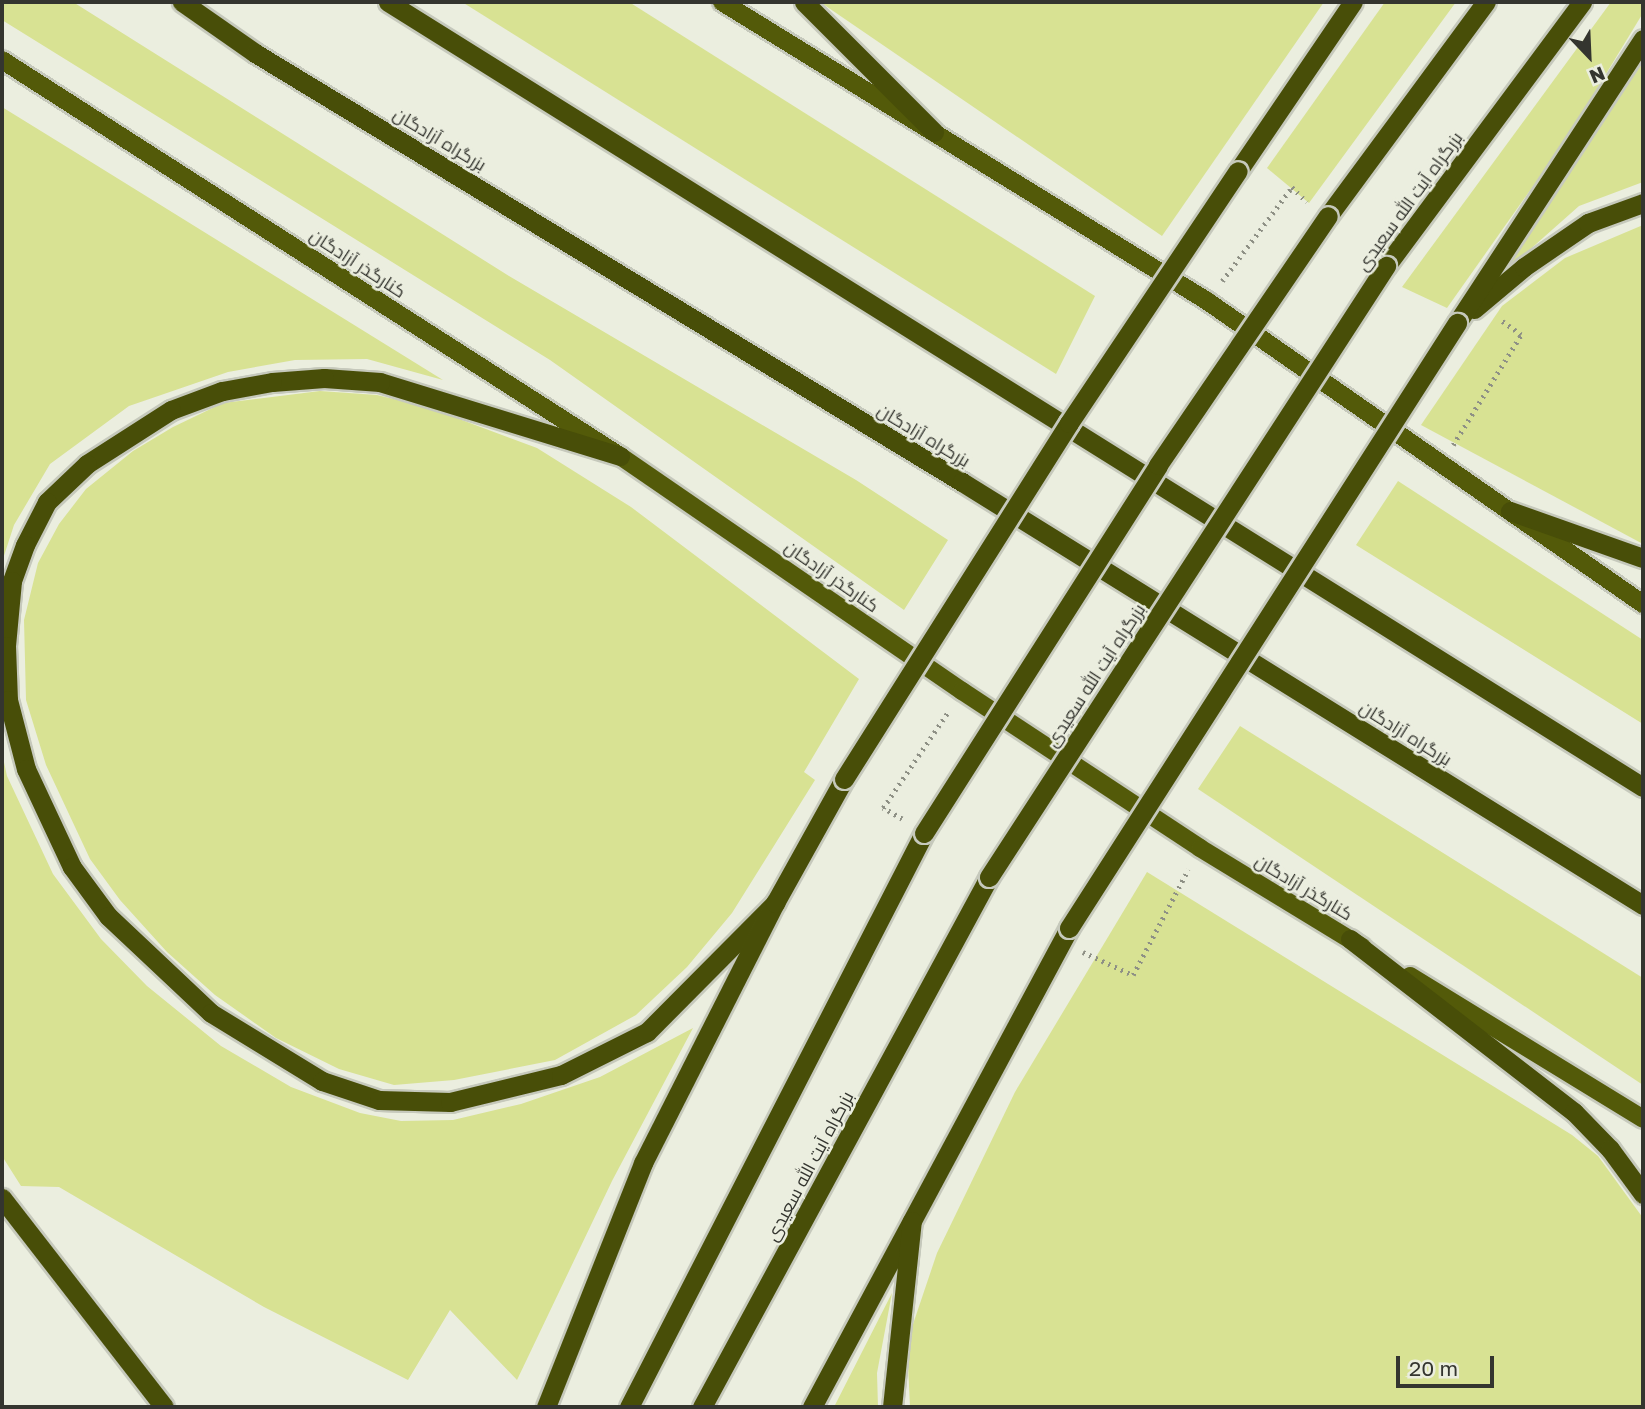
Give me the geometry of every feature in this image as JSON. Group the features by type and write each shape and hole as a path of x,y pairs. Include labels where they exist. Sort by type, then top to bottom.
{"highway":[{"name":"بزرگراه آزادگان","path":"182,2 255,54 962,482 1643,905"},
{"path":"388,2 1643,787"},
{"path":"804,2 934,132"},
{"path":"629,1407 925,833 1158,465 1328,216 1486,2"},
{"name":"بزرگراه آیت الله سعیدی","path":"702,1407 989,877 1386,266 1582,2"},
{"path":"546,1407 643,1163 775,903 844,779 1069,423 1347,7"},
{"path":"812,1407 913,1213 1065,935 1457,323 1643,39"},
{"path":"1457,323 1524,267 1588,223 1643,203"},
{"path":"620,456 380,382 324,378 272,382 222,391 171,410 88,464 47,502 25,545 12,581 6,646 8,700 26,769 72,867 108,916 211,1013 322,1081 379,1100 450,1102 561,1075 647,1031 775,903"},
{"path":"1510,511 1643,558"},
{"path":"1350,939 1574,1112 1610,1149 1643,1195"},
{"path":"2,1198 164,1407"},
{"path":"892,1407 913,1213"}],"main road":[{"path":"722,2 1207,301 1643,604"},
{"name":"کنارگذر آزادگان","path":"2,60 620,456 962,691 1200,848 1643,1119"}],"path":[{"path":"1207,301 1293,187"},
{"path":"1441,463 1521,335 1480,305"},
{"path":"883,808 962,691"},
{"path":"1065,935 1133,975 1200,848"}],"green space":[{"path":"2,2 73,2 509,276 856,480 948,540 904,610 550,360 2,20"},
{"path":"462,2 629,2 1095,296 1056,374"},
{"path":"820,2 1324,2 1162,236"},
{"path":"1385,2 1456,2 1309,203 1267,168"},
{"path":"1611,2 1643,2 1643,13 1567,138 1447,308 1402,287"},
{"path":"1643,62 1643,182 1579,206 1500,276"},
{"path":"2,107 443,380 367,359 295,360 228,372 129,406 50,464 14,525 2,562"},
{"path":"1643,225 1643,544 1421,425 1502,306 1565,258"},
{"path":"320,391 377,395 427,407 537,448 631,507 859,679 804,772 815,780 732,913 687,967 636,1015 555,1060 454,1080 394,1085 339,1069 276,1038 215,995 167,952 120,900 90,859 46,765 26,700 24,620 38,563 59,524 86,489 133,451 173,427 223,403"},
{"path":"1398,481 1643,640 1643,724 1356,545"},
{"path":"1240,726 1643,978 1643,1085 1198,789"},
{"path":"2,753 7,776 53,874 101,939 147,986 221,1046 291,1087 360,1113 401,1121 453,1120 521,1104 600,1077 693,1028 612,1181 517,1380 450,1310 408,1380 264,1307 59,1187 21,1186 2,1156"},
{"path":"1147,872 1572,1135 1598,1156 1643,1218 1643,1407 910,1407 907,1342 937,1253 1015,1092"},
{"path":"892,1293 877,1373 878,1407 834,1407"}]}
